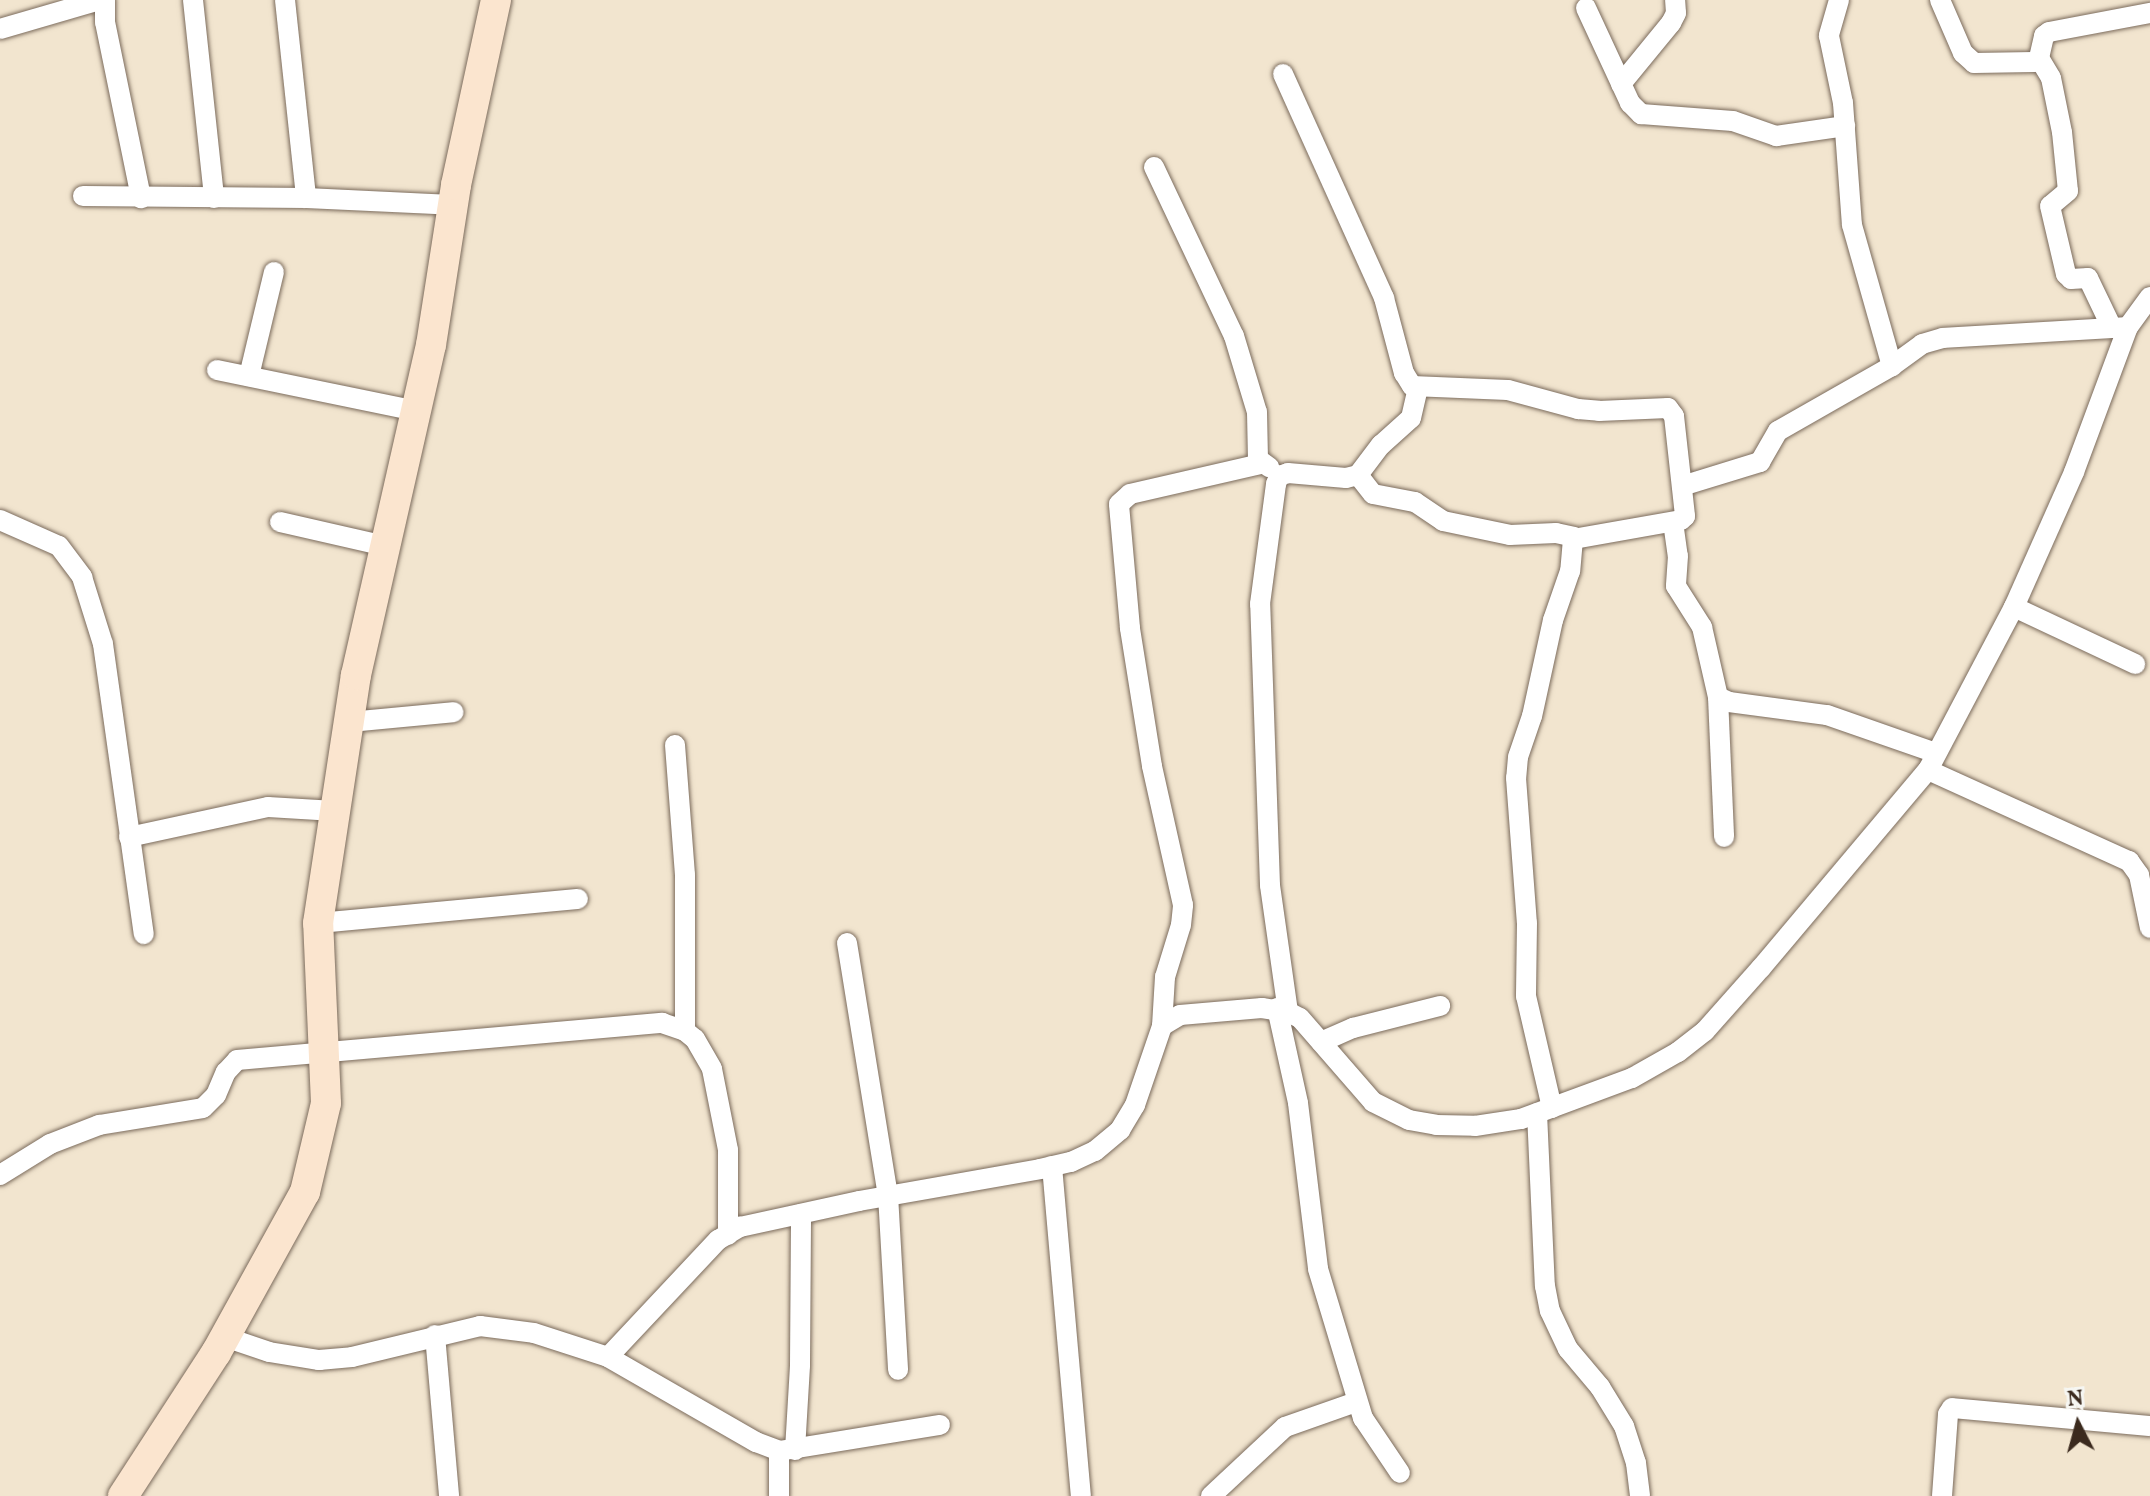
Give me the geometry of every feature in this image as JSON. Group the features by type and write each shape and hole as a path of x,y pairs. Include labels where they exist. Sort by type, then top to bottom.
{"main road":[{"path":"123,1496 225,1337 305,1192 326,1103 318,923 349,722 431,345 452,205 496,0"}],"street":[{"path":"0,29 103,0 141,198"},
{"path":"193,0 214,198"},
{"path":"285,0 306,198"},
{"path":"1621,84 1674,18 1675,0"},
{"path":"1839,0 1829,36 1845,126 1852,225 1892,366"},
{"path":"1940,0 1963,53 1970,61 2029,63 2039,58"},
{"path":"1586,8 1636,110 1649,117 1733,121 1776,136 1845,126"},
{"path":"2120,327 2088,278 2071,279 2066,274 2050,206 2068,188 2062,132 2051,78 2039,58 2044,36 2049,32 2150,13"},
{"path":"1283,74 1384,298 1407,381 1418,388 1487,388 1599,411 1670,409 1674,416 1685,516 1673,522 1575,537 1556,533 1510,535 1443,521 1415,502 1373,494 1358,475"},
{"path":"1154,167 1241,352 1257,412 1258,459 1261,464 1282,474 1358,475"},
{"path":"83,196 306,198 452,205"},
{"path":"249,376 274,272"},
{"path":"1162,1026 1180,1015 1283,1010 1300,1018 1373,1102 1409,1120 1475,1126 1544,1110 1632,1078 1678,1052 1705,1031 1932,762 2014,607 2074,472 2120,327 2150,297"},
{"path":"1682,486 1760,462 1778,431 1892,366 1922,344 1943,338 2120,327"},
{"path":"217,370 416,411"},
{"path":"1358,475 1381,445 1411,418 1418,388"},
{"path":"608,1357 686,1272 740,1227 888,1195 1052,1166 1095,1151 1120,1130 1135,1105 1162,1026 1165,977 1181,925 1183,905 1152,766 1130,628 1119,504 1130,494 1261,464"},
{"path":"1282,474 1276,484 1260,604 1270,885 1283,1010 1298,1103 1318,1269 1356,1402 1370,1431 1400,1473"},
{"path":"0,520 59,546 82,577 103,644 144,934"},
{"path":"280,522 385,546"},
{"path":"1673,522 1678,556 1676,586 1702,627 1718,697 1718,766 1724,837"},
{"path":"1575,537 1570,571 1553,620 1516,778 1527,923 1526,996 1544,1110 1545,1286 1550,1311 1568,1349 1600,1387 1624,1426 1636,1463 1640,1496"},
{"path":"2014,607 2135,664"},
{"path":"1718,697 1729,702 1827,715 1932,762 2129,861 2139,875 2150,928"},
{"path":"349,722 454,712"},
{"path":"675,745 685,875 685,1031"},
{"path":"129,837 268,807 335,811"},
{"path":"318,923 578,899"},
{"path":"847,943 888,1195 898,1370"},
{"path":"1321,1042 1342,1031 1440,1006"},
{"path":"0,1175 50,1144 99,1125 203,1108 216,1095 226,1072 237,1060 645,1022 662,1023 685,1031 706,1054 717,1085 728,1150 728,1235"},
{"path":"1052,1166 1081,1496"},
{"path":"779,1496 800,1365 801,1214"},
{"path":"225,1337 269,1352 319,1360 352,1357 480,1326 503,1327 534,1333 608,1357 756,1442 787,1450 940,1425"},
{"path":"435,1335 449,1496"},
{"path":"1211,1496 1285,1427 1356,1402"},
{"path":"1942,1496 1948,1414 1952,1408 2150,1426"}]}
